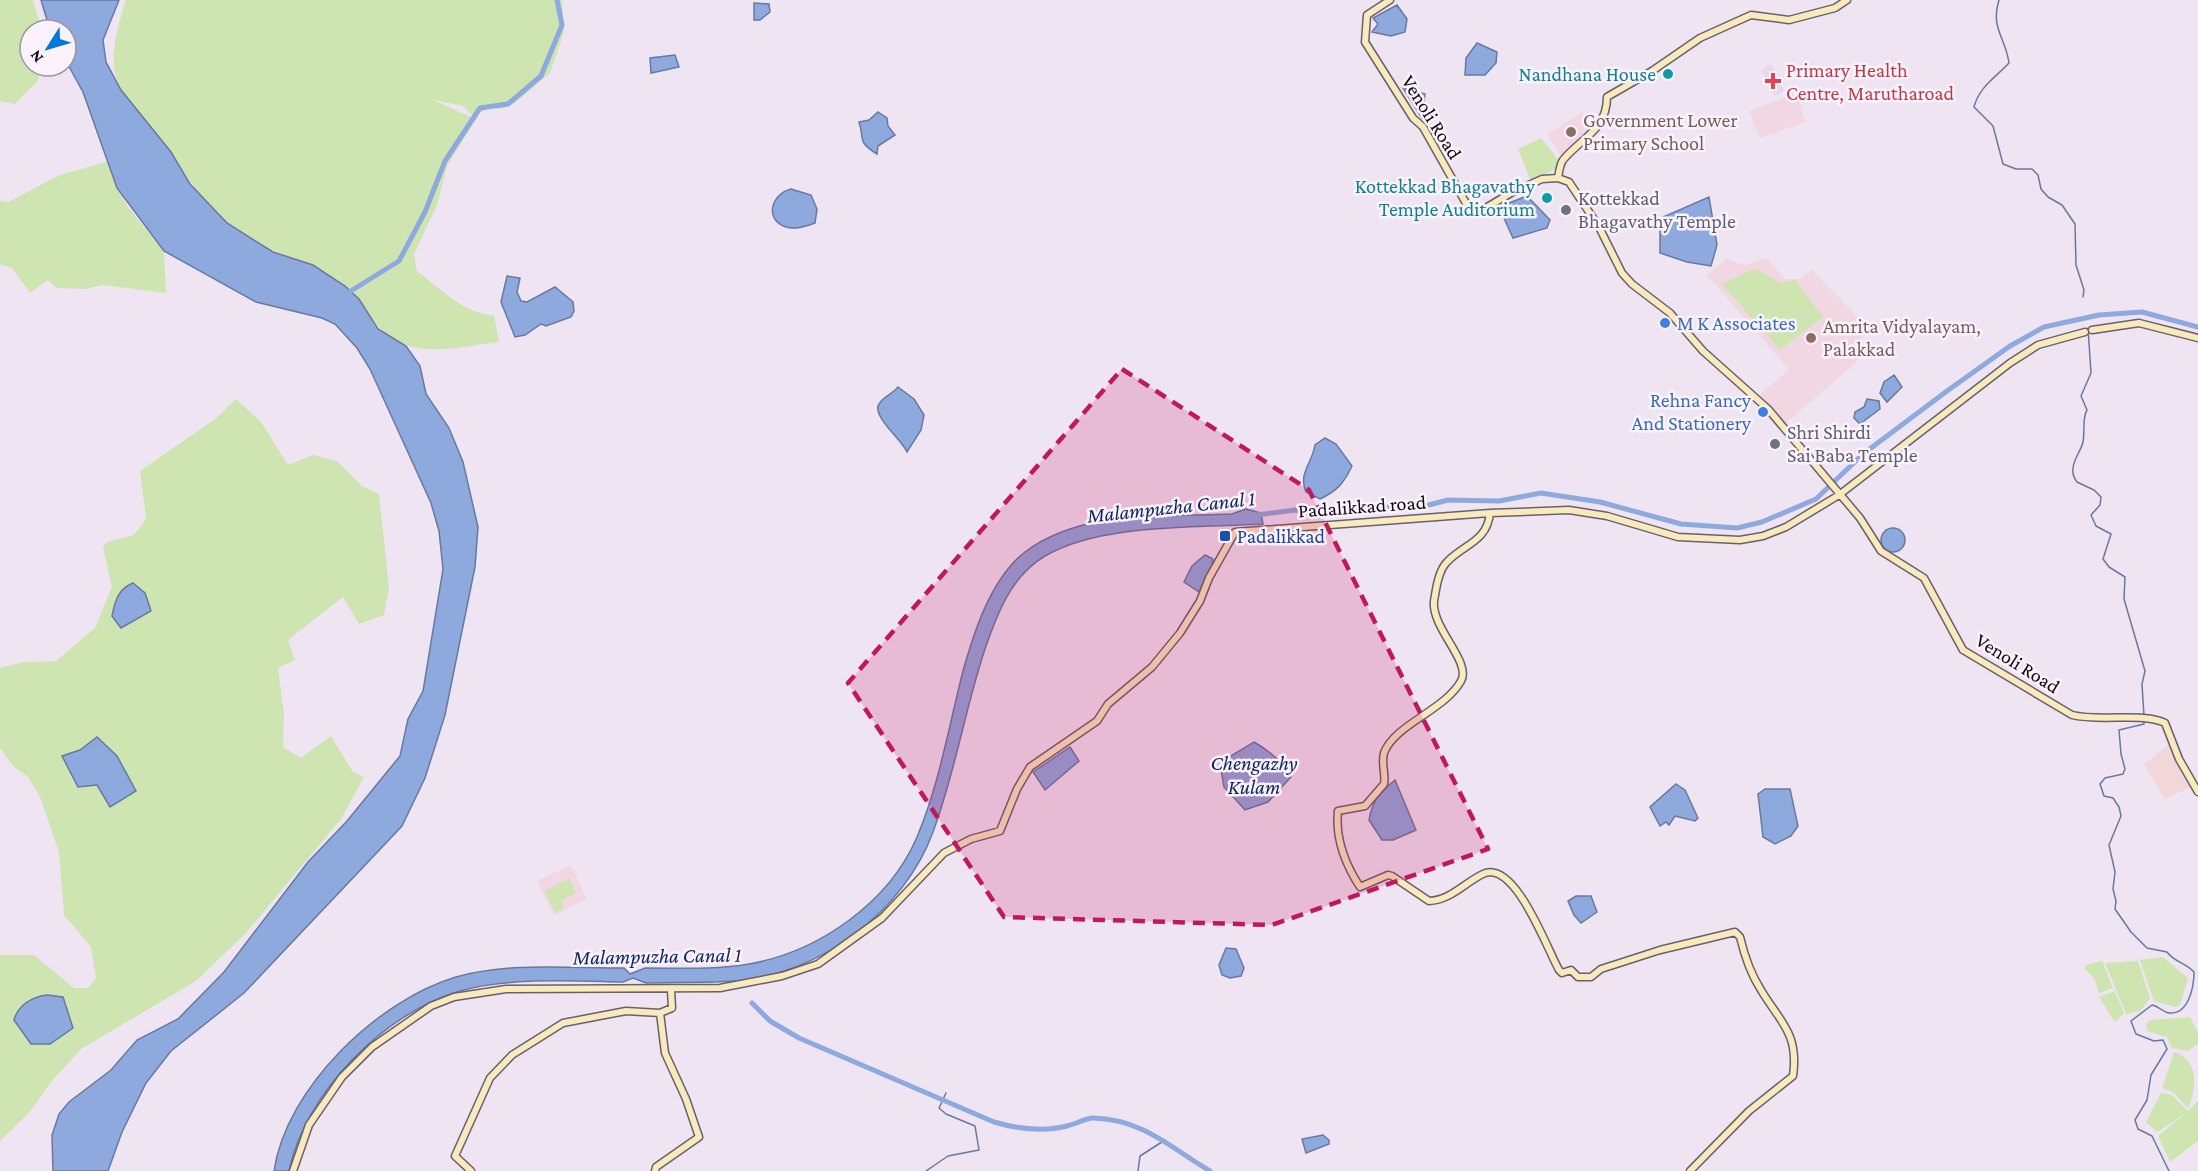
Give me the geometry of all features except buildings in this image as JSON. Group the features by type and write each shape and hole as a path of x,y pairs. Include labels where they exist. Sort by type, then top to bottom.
{"street":[{"name":"Venoli Road","path":"1390,0 1367,15 1365,42 1413,118 1423,127 1467,205 1477,213 1511,193 1542,179 1558,178 1569,182 1599,227 1622,273 1632,284 1670,313 1703,351 1768,409 1837,494 1860,518 1881,551 1924,578 1958,643 1972,657 2072,716 2088,720 2149,719 2163,722 2168,727 2179,759 2198,792"},
{"path":"1558,178 1562,161 1597,130 1607,107 1607,97 1652,71 1700,38 1751,15 1789,20 1835,8 1847,0"},
{"name":"Padalikkad road","path":"671,990 739,985 782,976 818,964 882,918 944,853 971,839 1000,831 1017,789 1030,767 1097,721 1108,704 1152,666 1180,633 1200,601 1209,578 1234,532 1490,513 1569,510 1607,516 1678,537 1740,540 1763,536 1786,527 1837,494 2037,345 2089,331 2139,323 2198,338"},
{"path":"1490,513 1488,526 1481,536 1446,562 1441,571 1434,602 1436,620 1463,669 1462,680 1446,699 1390,742 1383,760 1384,784 1366,804 1338,811 1341,850 1349,870 1360,887 1388,875 1429,901 1449,897 1485,873 1498,874 1513,885 1533,917 1559,970 1562,973 1571,970 1578,977 1591,977 1601,969 1660,950 1735,932 1740,937 1760,989 1788,1029 1794,1053 1793,1076 1749,1111 1690,1171"},
{"path":"293,1171 309,1125 342,1077 372,1047 431,1006 454,997 506,989 671,990 672,1008 660,1013 626,1011 563,1023 512,1055 490,1078 455,1156 471,1171"},
{"path":"655,1171 656,1167 699,1137 690,1108 665,1053 660,1013"}],"highlighted area":[{"path":"1122,369 1309,490 1488,849 1272,925 1004,917 848,683"}],"shaded area":[{"name":"Primary Health Centre, Marutharoad","path":"1771,64 1784,91 1775,96 1761,70"},
{"path":"1797,93 1805,122 1760,138 1749,111"},
{"name":"Government Lower Primary School","path":"1582,112 1593,128 1562,158 1547,135"},
{"name":"Amrita Vidyalayam, Palakkad","path":"1767,258 1785,279 1799,279 1812,270 1870,330 1853,345 1859,360 1786,423 1760,394 1789,370 1707,275 1727,259 1744,265"},
{"path":"2170,744 2193,786 2165,799 2144,764"},
{"path":"571,865 587,899 554,915 537,881"}],"green space":[{"path":"0,0 33,0 38,18 18,18 18,78 39,78 38,80 15,104 0,101"},
{"path":"126,0 562,0 564,32 550,73 515,103 502,109 488,108 474,117 463,106 433,100 476,119 447,166 437,205 414,254 417,271 463,306 484,314 494,315 499,342 432,349 397,342 380,328 353,294 332,277 252,240 218,215 201,196 164,143 137,113 117,80 114,67 115,41"},
{"path":"1541,138 1560,162 1557,168 1531,182 1518,149"},
{"path":"109,161 112,177 128,207 164,251 166,293 103,285 85,289 57,288 48,280 30,293 12,268 0,264 0,201 8,202 60,175"},
{"path":"1755,268 1781,283 1795,280 1823,317 1780,350 1722,284"},
{"path":"236,399 261,422 288,465 313,455 337,461 362,486 379,494 389,588 384,615 359,624 343,597 288,640 295,660 278,668 284,714 283,747 301,758 331,736 353,772 364,777 341,819 245,934 196,981 81,1049 51,1082 30,1112 0,1141 0,955 34,955 74,988 88,988 96,978 91,947 64,915 59,852 40,797 28,777 13,766 0,748 0,668 23,662 56,661 95,628 112,587 103,547 107,542 134,535 146,519 140,471 215,419"},
{"path":"569,878 576,893 561,901 564,908 555,912 545,891"},
{"path":"2163,957 2188,978 2180,1005 2175,1007 2154,1001 2140,960"},
{"path":"2102,961 2113,988 2099,993 2094,978 2085,969 2085,965"},
{"path":"2138,961 2150,999 2140,1011 2126,1014 2105,963"},
{"path":"2115,991 2124,1014 2115,1022 2099,997"},
{"path":"2190,1017 2198,1032 2198,1044 2188,1051 2172,1048 2167,1037 2147,1031 2146,1025 2150,1020"},
{"path":"2174,1052 2188,1061 2194,1075 2193,1091 2188,1108 2173,1092 2162,1088"},
{"path":"2161,1093 2172,1095 2188,1111 2198,1101 2198,1141 2170,1162 2158,1136 2185,1114 2157,1132 2146,1122"}],"water":[{"path":"41,0 119,0 103,40 106,62 121,90 171,152 190,184 227,223 273,252 313,265 345,286 359,299 378,329 406,346 420,366 426,394 449,428 463,462 478,527 475,567 445,715 425,778 402,826 244,993 171,1051 146,1083 122,1132 108,1171 53,1171 52,1135 59,1114 69,1102 111,1070 137,1040 178,1019 224,972 308,862 347,821 400,756 408,719 423,691 443,569 439,531 431,503 370,369 357,348 335,324 322,318 256,302 164,251 117,188 83,92 75,78 78,78 78,18 46,18"},
{"path":"754,3 769,4 770,12 760,20 754,20"},
{"path":"1397,5 1407,19 1405,32 1391,36 1372,32 1378,24 1373,18"},
{"path":"1477,43 1497,52 1496,63 1485,75 1465,75 1466,58"},
{"path":"675,55 679,67 651,73 650,58"},
{"path":"1403,88 1425,94 1422,118"},
{"path":"878,112 887,118 888,126 895,135 878,146 877,154 870,150 862,140 859,122 869,120"},
{"path":"791,189 811,195 817,209 815,223 789,228 779,224 775,219 773,207 775,201"},
{"path":"1527,196 1550,220 1547,228 1513,238 1499,207"},
{"path":"1709,197 1717,245 1711,266 1687,262 1660,253 1660,221 1663,217"},
{"path":"507,276 520,278 517,292 521,301 527,302 555,287 573,302 574,311 571,317 546,326 541,324 525,335 515,337 501,302"},
{"path":"1894,375 1902,387 1887,402 1880,393 1884,382"},
{"path":"898,387 914,399 924,415 921,430 907,452 878,411 882,400"},
{"path":"1867,399 1879,401 1880,409 1860,424 1854,418 1855,412 1864,407"},
{"path":"1325,438 1336,444 1352,466 1339,486 1320,499 1306,492 1304,479 1315,445"},
{"path":"1246,509 1261,513 1263,524 1121,532 1068,545 1045,556 1023,574 1000,609 990,636 941,810 920,861 902,888 856,933 828,952 799,966 768,976 714,982 646,983 633,978 623,982 520,982 460,991 431,1002 403,1017 352,1060 330,1086 312,1113 298,1142 289,1171 274,1171 282,1140 297,1109 316,1079 340,1051 367,1027 396,1005 426,989 456,977 497,969 624,968 630,974 645,968 711,968 749,964 775,958 800,948 848,921 889,883 905,861 917,837 938,776 963,671 978,623 993,591 1013,563 1025,552 1048,538 1072,528 1125,518 1232,514"},
{"path":"1893,528 1902,531 1905,540 1902,549 1893,552 1884,549 1881,540 1884,531"},
{"path":"1205,555 1213,559 1212,566 1199,592 1184,582 1192,566"},
{"path":"133,583 145,593 151,611 121,628 112,616 114,605 121,592"},
{"path":"97,737 117,756 136,791 110,807 97,785 78,787 62,756 80,750"},
{"name":"Chengazhy Kulam","path":"1254,742 1275,757 1291,777 1268,802 1245,810 1224,787 1221,770 1229,757"},
{"path":"1070,747 1079,761 1045,790 1033,772"},
{"path":"1395,780 1416,830 1393,840 1382,840 1369,820 1370,813 1378,797"},
{"path":"1676,784 1685,790 1698,818 1695,821 1675,816 1669,825 1666,822 1660,826 1650,807"},
{"path":"1765,789 1790,789 1798,826 1791,836 1775,844 1763,837 1758,794"},
{"path":"1576,896 1591,896 1597,912 1581,923 1574,915 1568,901"},
{"path":"1226,948 1236,949 1244,968 1241,976 1230,978 1222,975 1219,965"},
{"path":"47,995 63,997 73,1028 50,1044 31,1044 14,1020 26,1003"},
{"path":"1323,1135 1329,1140 1329,1144 1306,1153 1302,1139"}],"waterway":[{"path":"346,294 399,261 425,212 445,161 480,108 508,104 541,76 562,25 557,0"},
{"path":"1999,0 1997,26 2009,63 1984,88 1974,107 1993,126 2003,164 2016,169 2032,169 2038,175 2041,189 2048,197 2062,205 2075,224 2076,265 2084,290 2083,297"},
{"name":"Malampuzha Canal 1","path":"1257,515 1295,510 1321,514 1395,506 1425,506 1448,500 1499,501 1541,493 1600,502 1681,524 1737,528 1762,522 1816,499 1863,454 2010,346 2044,327 2099,315 2142,312 2198,327"},
{"path":"2088,328 2091,373 2081,396 2087,410 2083,442 2074,464 2073,474 2077,482 2094,490 2101,497 2100,505 2091,515 2096,526 2111,534 2103,559 2109,567 2125,577 2124,599 2145,671 2142,684 2144,716"},
{"path":"2144,720 2144,724 2119,730 2125,769 2123,774 2105,778 2100,784 2104,796 2113,798 2119,807 2121,816 2109,845 2115,872 2113,889 2115,909 2131,932 2147,948 2167,952 2194,972 2189,998 2181,1009 2169,1013 2152,1005 2131,1021 2136,1034 2154,1041 2163,1040 2167,1049 2151,1075 2147,1100 2135,1120 2138,1129 2152,1136 2169,1171"},
{"path":"752,1003 770,1021 799,1038 994,1122 1021,1128 1040,1129 1058,1128 1090,1118 1126,1123 1155,1136 1210,1171"},
{"path":"926,1171 948,1156 979,1150 975,1126 946,1114 939,1108 946,1093"},
{"path":"1138,1171 1140,1156 1165,1140"}],"place":[{"name":"Nandhana House","path":"1668,74"},
{"name":"Primary Health Centre, Marutharoad","path":"1773,81"},
{"name":"Government Lower Primary School","path":"1571,132"},
{"name":"Kottekkad Bhagavathy Temple Auditorium","path":"1547,198"},
{"name":"Kottekkad Bhagavathy Temple","path":"1566,210"},
{"name":"M K Associates","path":"1665,323"},
{"name":"Amrita Vidyalayam, Palakkad","path":"1811,338"},
{"name":"Rehna Fancy And Stationery","path":"1763,412"},
{"name":"Shri Shirdi Sai Baba Temple","path":"1775,444"},
{"name":"Padalikkad","path":"1225,536"}]}
